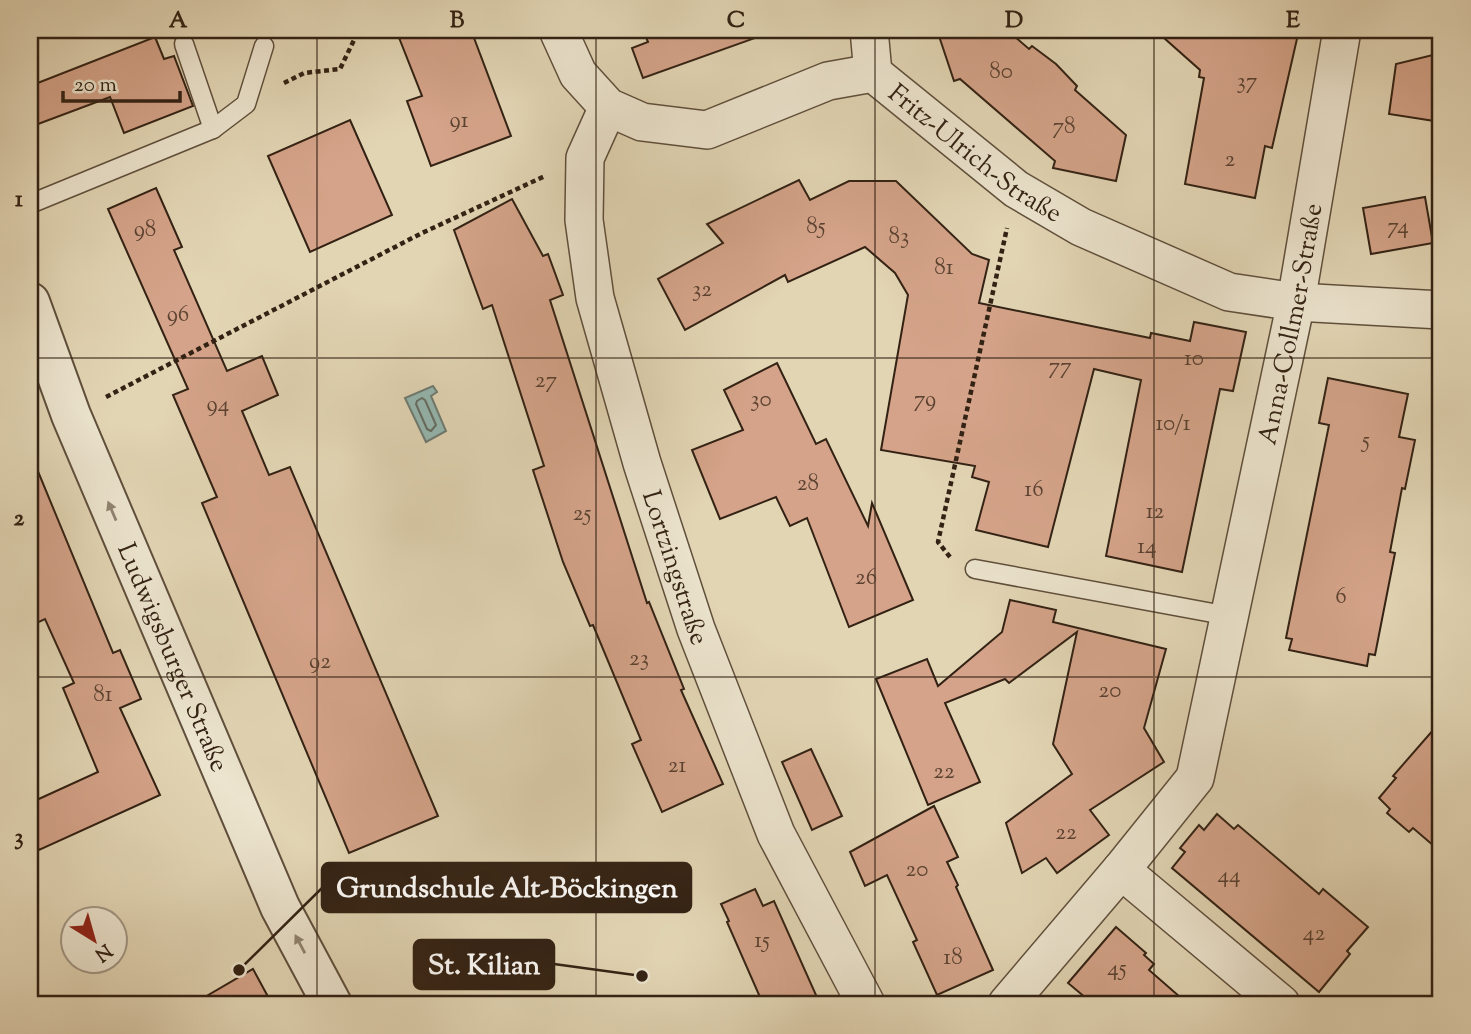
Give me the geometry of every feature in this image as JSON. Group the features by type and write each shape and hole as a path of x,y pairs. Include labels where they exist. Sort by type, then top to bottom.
{"street":[{"name":"Fritz-Ulrich-Straße","path":"558,30 578,74 608,107 642,122 708,131 828,82 873,73 1016,189 1081,227 1229,292 1296,302 1441,310"},
{"path":"869,30 873,73"},
{"name":"Anna-Collmer-Straße","path":"1007,1004 1195,778 1296,302 1342,30"},
{"name":"Lortzingstraße","path":"608,107 585,158 584,220 595,298 642,463 696,629 776,834 866,1004"},
{"name":"Ludwigsburger Straße","path":"30,302 71,415 280,907 332,1004"},
{"path":"1121,870 1281,1004"}],"lane":[{"path":"184,44 213,129"},
{"path":"30,204 213,129 246,104 264,46"},
{"path":"975,569 1230,616"}],"path":[{"path":"246,104 304,73 340,69 354,40 351,30"},
{"path":"71,415 420,234 585,158"},
{"path":"975,569 954,563 938,542 1016,189"}],"water":[{"path":"433,386 437,392 431,396 446,431 426,442 405,398"}],"building":[{"path":"396,30 471,30 511,136 431,166 407,101 422,96"},
{"path":"643,30 765,30 766,34 643,78 632,48 648,42"},
{"path":"937,30 1007,30 1029,49 1032,46 1056,64 1077,86 1075,90 1126,135 1116,181 1053,168 1055,161 960,79 954,81"},
{"path":"1155,30 1299,30 1272,148 1265,146 1255,198 1185,184 1204,78 1199,77 1200,70"},
{"path":"155,37 164,59 174,56 193,106 124,133 110,97 30,127 30,86"},
{"path":"1441,53 1441,122 1389,114 1396,64"},
{"path":"350,120 392,215 310,252 268,156"},
{"path":"799,180 810,200 849,181 896,181 972,254 989,260 979,303 1150,338 1151,333 1190,341 1194,322 1246,332 1233,391 1220,389 1182,572 1106,556 1141,380 1094,369 1048,547 976,530 989,482 972,477 975,466 881,450 908,295 895,273 865,247 788,282 785,275 685,330 658,279 723,243 707,224"},
{"path":"156,188 182,247 174,250 227,371 262,356 278,395 242,411 269,475 290,467 438,816 349,853 202,503 217,497 173,395 188,389 108,209"},
{"path":"1425,197 1433,243 1371,254 1363,208"},
{"path":"512,199 543,256 548,254 563,295 550,300 647,603 649,602 684,689 681,690 723,784 662,812 632,744 641,740 593,625 590,626 563,562 533,470 544,466 492,305 483,309 454,230"},
{"path":"777,363 816,444 826,439 868,526 872,503 913,600 849,627 807,518 790,526 776,497 720,519 692,450 743,430 724,390"},
{"path":"1328,378 1408,394 1399,437 1415,440 1405,489 1402,488 1390,552 1395,553 1375,655 1369,654 1367,666 1289,650 1292,639 1286,638 1329,425 1319,423"},
{"path":"30,452 113,653 120,650 141,699 120,708 160,795 39,850 30,830 30,803 98,772 63,688 74,683 45,619 30,626"},
{"path":"1010,600 1056,610 1053,622 1166,649 1144,728 1164,762 1090,810 1109,835 1057,873 1046,858 1022,873 1006,823 1072,774 1053,744 1077,632 1009,683 1005,679 945,703 980,782 928,805 876,679 927,659 938,686 1002,632"},
{"path":"1441,721 1441,852 1413,828 1409,832 1387,813 1390,809 1379,798 1396,778 1393,776"},
{"path":"811,749 842,816 812,830 782,762"},
{"path":"934,806 958,857 947,862 993,970 937,995 913,942 917,940 887,875 865,886 850,852"},
{"path":"1217,814 1234,829 1238,825 1319,894 1323,889 1368,927 1347,951 1350,954 1319,992 1172,868 1185,852 1180,848 1199,825 1204,830"},
{"path":"755,889 763,906 774,901 820,1004 763,1004 721,904"},
{"path":"1116,927 1146,953 1144,955 1154,964 1149,970 1188,1004 1093,1004 1068,983"},
{"path":"253,969 272,1004 193,1004"}],"place":[{"name":"Grundschule Alt-Böckingen","path":"239,970"},
{"name":"St. Kilian","path":"642,976"}]}
